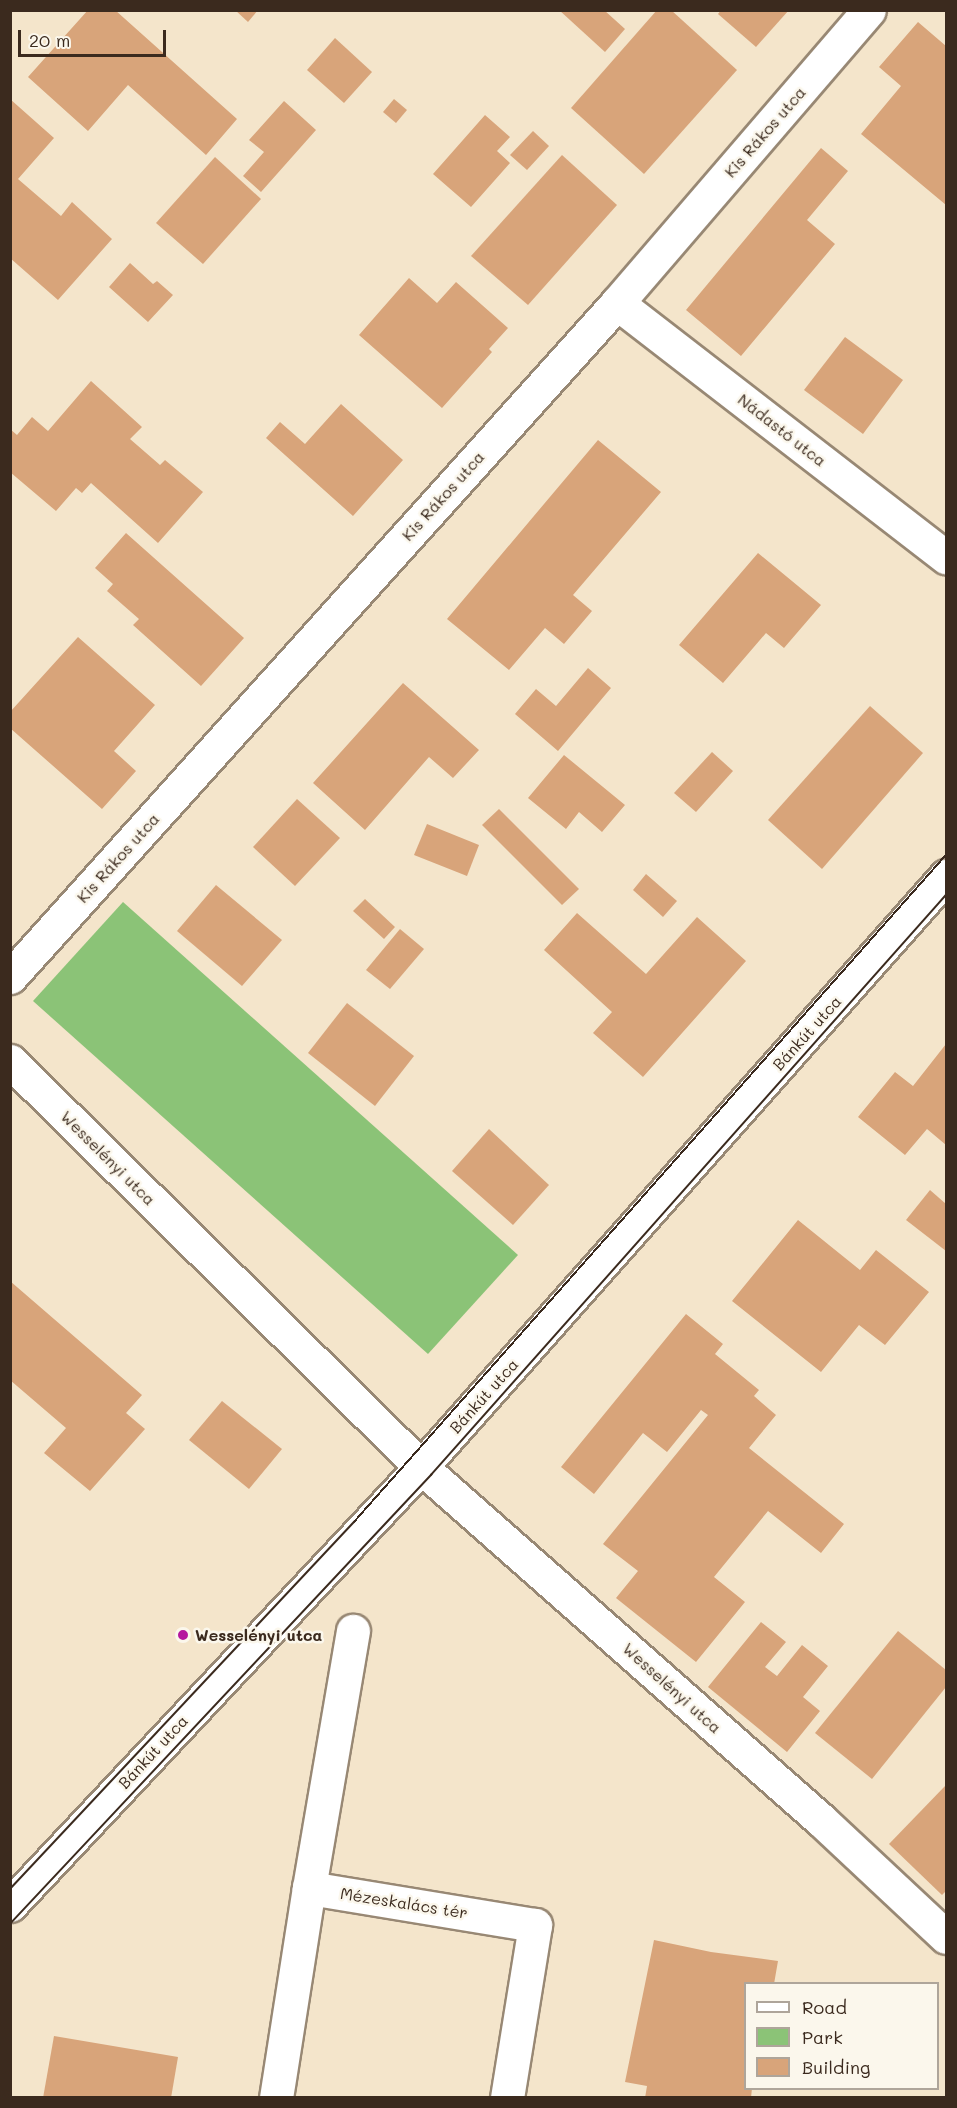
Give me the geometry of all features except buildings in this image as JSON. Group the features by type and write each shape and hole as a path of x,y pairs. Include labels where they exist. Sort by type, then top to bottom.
{"street":[{"name":"Kis Rákos utca","path":"10,977 617,303 869,10"},
{"name":"Nádastó utca","path":"617,303 946,556"},
{"name":"Bánkút utca","path":"10,1905 421,1467 946,876"},
{"name":"Wesselényi utca","path":"10,1061 421,1467 821,1820 946,1937"},
{"path":"276,2097 353,1630"},
{"name":"Mézeskalács tér","path":"309,1888 535,1925 507,2097"}],"green space":[{"path":"123,902 518,1255 428,1354 33,1001"}],"tram line":[{"path":"10,1889 354,1522 946,855"},
{"path":"10,1924 431,1475 946,895"}],"place":[{"name":"Wesselényi utca","path":"183,1635"}]}
